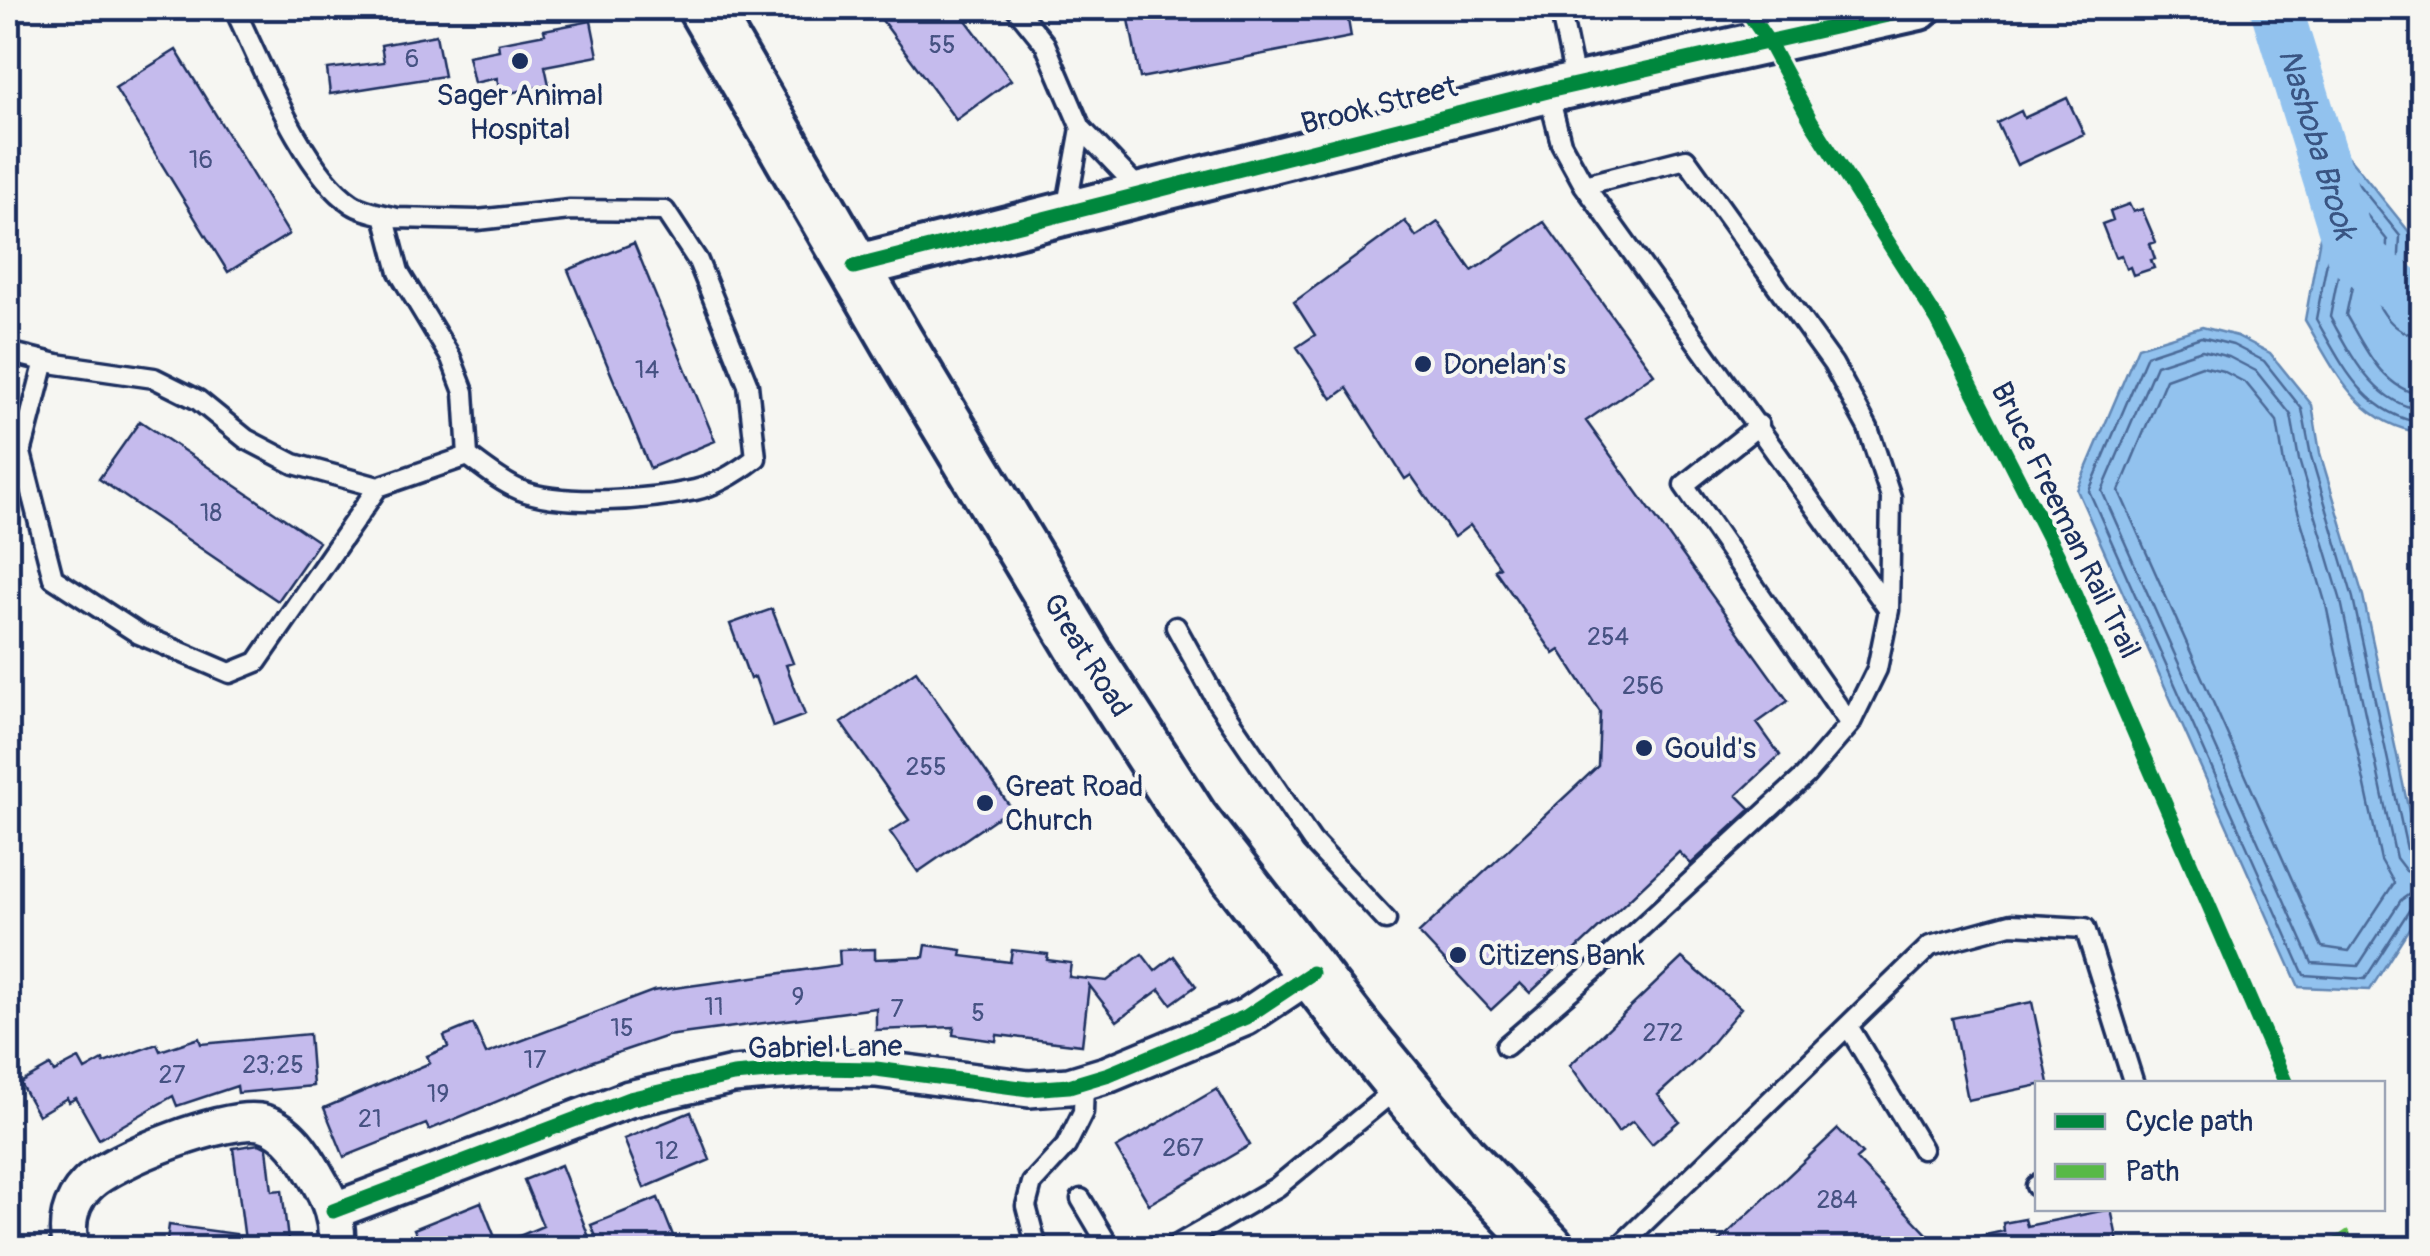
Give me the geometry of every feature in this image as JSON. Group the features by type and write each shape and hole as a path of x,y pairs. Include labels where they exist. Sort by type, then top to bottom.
{"main road":[{"name":"Great Road","path":"704,8 1063,617 1212,848 1460,1156 1548,1248"}],"street":[{"name":"Brook Street","path":"854,266 1562,88 1919,8"},
{"name":"Gabriel Lane","path":"332,1211 616,1104 696,1081 817,1068 904,1071 1030,1089 1084,1082 1246,1017 1312,973"},
{"path":"71,1248 68,1230 72,1206 93,1179 126,1162 232,1122 267,1124 287,1136 314,1174 332,1211 336,1248"}],"lane":[{"path":"234,8 290,123 328,184 355,206 396,218 477,220 570,210 664,210 698,261 748,385 756,458 733,474 697,490 599,501 521,490 468,456"},
{"path":"1016,8 1045,44 1081,128 1142,192"},
{"path":"1560,8 1561,143 1584,185 1889,610"},
{"path":"1066,213 1081,128"},
{"path":"1506,1046 1805,776 1850,724 1876,670 1889,610 1891,497 1868,428 1833,364 1705,184 1686,159 1584,185"},
{"path":"384,214 398,272 450,358 464,392 468,456"},
{"path":"8,352 154,378 198,400 246,439 294,464 378,487 468,456"},
{"path":"45,361 21,453 53,578 138,634 230,673 256,662 378,487"},
{"path":"1758,425 1684,485 1850,724"},
{"path":"1176,627 1218,703 1312,842 1386,920"},
{"path":"1618,1248 1930,946 2011,924 2085,928 2133,1081"},
{"path":"1848,1026 1922,1149"},
{"path":"1037,1248 1026,1206 1032,1182 1066,1146 1083,1112 1084,1082"},
{"path":"1172,1248 1277,1188 1401,1085"},
{"path":"1081,1199 1110,1248"}],"water":[{"path":"2348,156 2410,233 2408,272 2422,309 2422,433 2400,428 2365,407 2339,376 2305,320 2333,165"},
{"path":"2202,327 2237,336 2270,353 2312,405 2320,453 2363,596 2422,873 2422,908 2370,990 2299,987 2077,490 2138,347"}],"building":[{"path":"873,8 957,8 1011,80 956,120"},
{"path":"1160,8 1346,8 1351,37 1140,78 1128,14"},
{"name":"Sager Animal Hospital","path":"591,21 598,56 545,66 549,85 500,95 497,78 474,83 468,56 499,50 498,43"},
{"path":"436,35 444,76 330,94 327,69 384,62 381,45"},
{"path":"176,50 289,234 228,272 115,88"},
{"path":"2067,98 2084,134 2017,165 1997,123 2021,111 2024,118"},
{"path":"2129,204 2133,212 2142,209 2156,242 2150,244 2154,268 2133,275 2121,255 2115,257 2102,224 2113,220 2110,211"},
{"path":"1405,221 1416,237 1438,222 1472,271 1544,222 1654,374 1586,421 1788,701 1757,723 1780,755 1737,795 1751,809 1691,864 1679,852 1530,993 1520,983 1491,1010 1419,933 1598,766 1600,712 1560,650 1554,654 1495,570 1500,567 1470,525 1454,537 1411,475 1405,479 1347,388 1332,399 1297,347 1315,335 1294,302"},
{"path":"634,243 715,441 650,468 568,270"},
{"path":"140,421 319,542 278,601 99,479"},
{"path":"772,609 793,663 786,665 805,715 773,727 730,624"},
{"path":"916,671 1011,808 918,872 890,832 909,820 841,723"},
{"path":"926,945 962,950 961,956 1010,962 1012,950 1048,954 1047,960 1071,963 1069,977 1107,981 1142,954 1155,971 1174,956 1196,986 1171,1004 1160,989 1117,1021 1089,985 1082,1045 997,1035 996,1041 953,1035 954,1027 876,1030 876,1008 667,1036 593,1061 429,1130 426,1124 344,1157 324,1108 430,1063 427,1056 448,1047 444,1036 473,1024 486,1054 653,991 840,965 839,950 875,949 875,959 924,957"},
{"path":"1682,958 1741,1008 1701,1056 1658,1095 1679,1121 1652,1144 1633,1121 1618,1132 1570,1065"},
{"path":"2032,1002 2049,1081 2035,1081 2035,1086 1968,1100 1952,1018"},
{"path":"309,1034 313,1086 238,1093 237,1086 177,1106 173,1096 99,1139 76,1098 69,1102 67,1098 38,1115 20,1083 50,1066 54,1072 79,1059 85,1070 103,1060 104,1063 157,1044 160,1051 199,1038 201,1044"},
{"path":"1217,1089 1250,1145 1149,1204 1116,1148"},
{"path":"691,1112 710,1160 644,1188 624,1139"},
{"path":"1838,1129 1862,1154 1856,1159 1929,1236 1915,1248 1712,1248"},
{"path":"259,1144 267,1148 272,1191 282,1190 289,1248 246,1248 233,1148"},
{"path":"561,1165 589,1237 561,1248 422,1248 414,1229 481,1202 498,1245 543,1226 524,1180"},
{"path":"658,1198 678,1248 601,1248 591,1225"},
{"path":"2111,1211 2119,1248 1972,1248 1971,1238 2004,1231 2003,1223 2025,1219 2027,1226"},
{"path":"169,1225 236,1234 235,1248 166,1248"}],"waterway":[{"name":"Nashoba Brook","path":"2276,8 2352,254 2422,306"}],"marked path":[{"path":"2330,1248 2351,1234"}],"cycle path":[{"name":"Bruce Freeman Rail Trail","path":"1745,8 1769,43 1811,121 1938,321 2058,556 2285,1081"},
{"path":"854,267 1548,91 1919,8"},
{"path":"333,1211 629,1099 733,1075 817,1068 876,1069 1029,1089 1069,1086 1109,1074 1246,1017 1312,973"}],"place":[{"name":"Sager Animal Hospital","path":"520,61"},
{"name":"Donelan's","path":"1423,364"},
{"name":"Gould's","path":"1644,748"},
{"name":"Great Road Church","path":"985,803"},
{"name":"Citizens Bank","path":"1458,955"}]}
